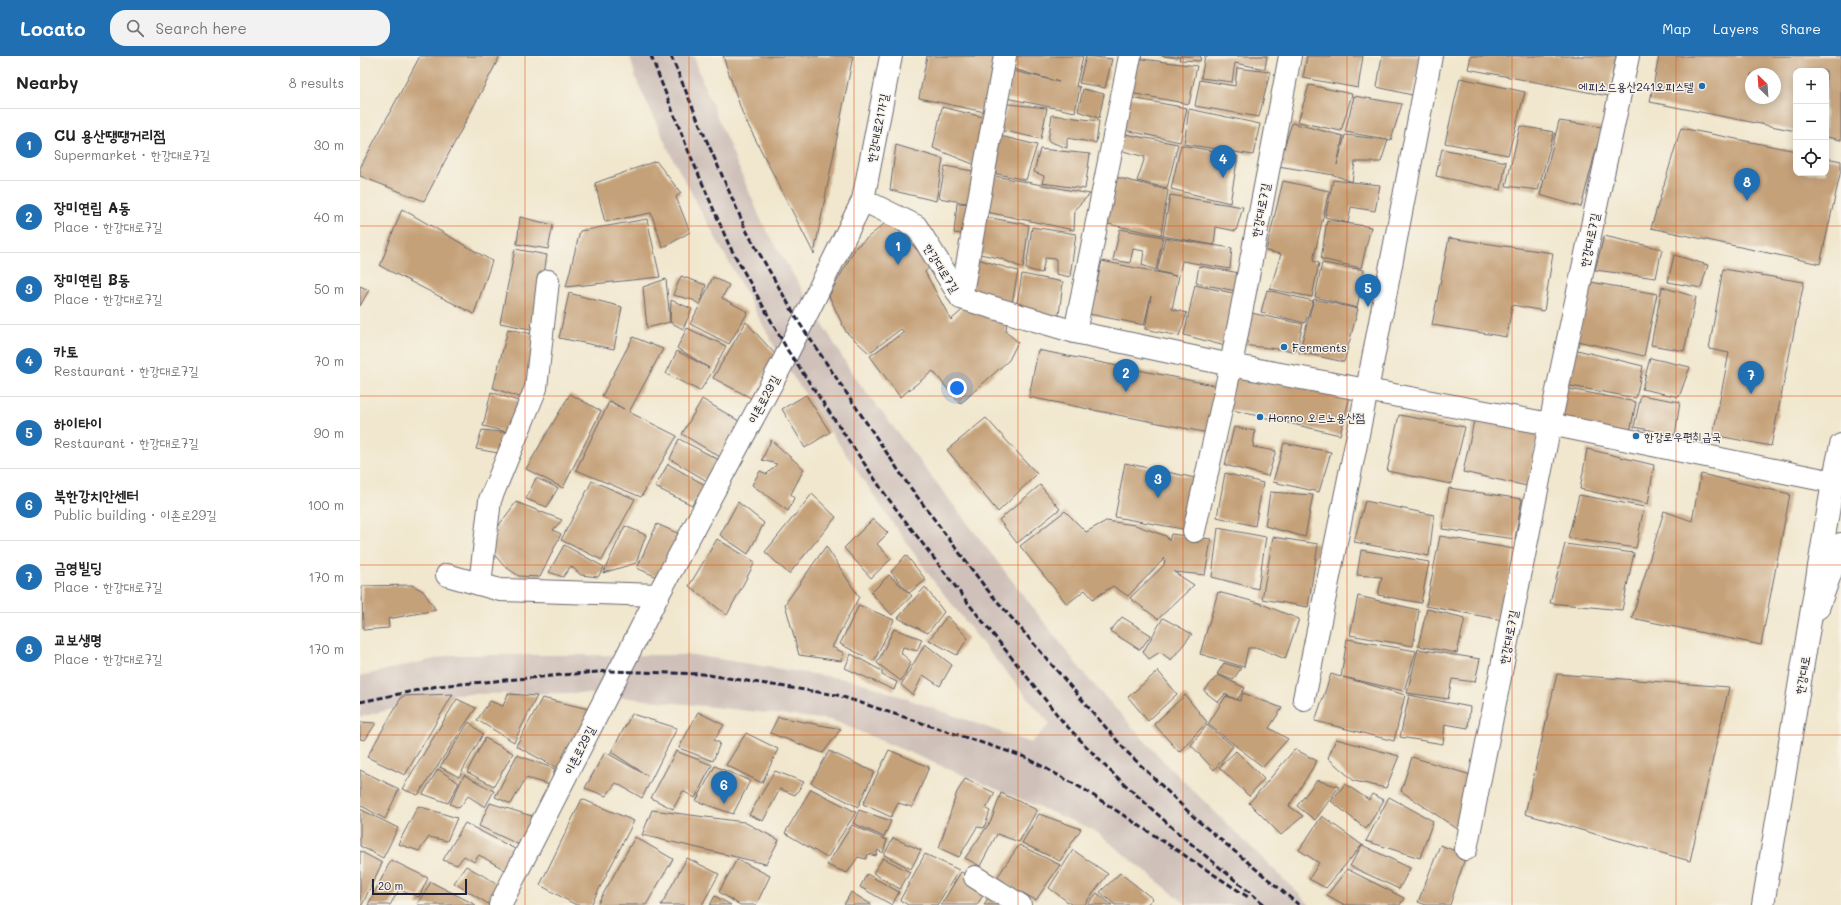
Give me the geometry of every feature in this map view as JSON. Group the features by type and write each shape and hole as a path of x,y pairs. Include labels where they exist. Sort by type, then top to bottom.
{"street":[{"name":"한강대로21가길","path":"863,200 891,56"},
{"name":"한강대로7길","path":"960,298 1005,56"},
{"path":"1075,332 1130,56"},
{"name":"한강대로7길","path":"1194,531 1231,365 1290,56"},
{"path":"1304,699 1431,56"},
{"name":"한강대로7길","path":"1466,849 1550,424 1628,56"},
{"name":"한강대로7길","path":"863,200 916,226 960,298 1075,332 1231,365 1550,424 1833,482"},
{"name":"이촌로29길","path":"500,905 658,595 783,362 863,200"},
{"path":"480,584 490,500 536,388 548,281"},
{"name":"한강대로","path":"1763,905 1833,482 1841,445"},
{"path":"1809,634 1841,544"},
{"path":"447,574 500,590 658,595"},
{"path":"976,876 1020,905"}],"shaded area":[{"path":"630,56 694,56 705,88 762,222 853,375 1085,675 1165,763 1310,905 1187,905 1094,830 832,720 583,693 453,694 360,717 360,676 451,655 693,655 857,681 1031,743 1050,724 990,653 932,579 783,362 673,159 636,79"}],"building":[{"path":"420,56 500,56 424,201 360,176 360,168"},
{"path":"723,56 853,56 814,254 743,115"},
{"path":"927,56 999,56 989,113 919,98"},
{"path":"1016,56 1083,56 1076,86 1080,87 1075,112 1006,98 1014,71 1059,82 1014,69"},
{"path":"1086,56 1112,59 1105,88 1079,83"},
{"path":"1162,56 1178,56 1177,58"},
{"path":"1180,56 1201,56 1200,61 1179,60"},
{"path":"1205,56 1267,56 1265,69 1235,63 1232,82 1201,78"},
{"path":"1307,56 1363,56 1358,88 1303,78"},
{"path":"1382,56 1421,56 1412,95 1377,87"},
{"path":"1471,56 1616,56 1608,96 1468,69"},
{"name":"에피소드용산241오피스텔","path":"1659,56 1841,56 1841,140 1829,138 1829,68 1793,68 1793,130 1650,102"},
{"path":"1134,58 1197,66 1189,104 1125,92"},
{"path":"1237,68 1270,72 1259,117 1195,106 1200,80 1235,86"},
{"path":"1460,78 1525,92 1508,155 1445,143"},
{"path":"1309,85 1352,94 1341,131 1298,122"},
{"path":"1083,89 1104,94 1099,118 1078,111"},
{"path":"1354,96 1402,104 1391,140 1345,132"},
{"path":"1126,97 1187,108 1180,142 1120,129"},
{"path":"1008,104 1047,108 1041,139 1000,130"},
{"path":"942,107 987,118 978,166 933,148"},
{"path":"1189,109 1260,124 1253,155 1184,144"},
{"path":"1052,115 1099,121 1096,143 1067,138 1067,148 1048,141"},
{"path":"1559,121 1602,127 1581,207 1540,195"},
{"path":"1292,123 1343,136 1337,165 1345,135 1388,140 1381,162 1355,162 1352,182 1334,175 1278,166"},
{"path":"1520,126 1554,132 1538,190 1506,186"},
{"path":"1681,128 1793,150 1793,176 1829,176 1829,159 1841,161 1841,170 1820,264 1651,228"},
{"path":"1119,133 1178,144 1167,188 1137,181 1145,157 1116,149"},
{"path":"996,135 1037,145 1026,180 988,172"},
{"path":"896,145 943,159 936,201 890,190"},
{"path":"1181,145 1238,156 1230,203 1171,189"},
{"path":"1040,149 1090,154 1085,189 1042,183 1044,176 1034,172"},
{"path":"1442,149 1506,162 1501,190 1436,176"},
{"path":"656,161 681,193 676,197 690,232 663,248 651,213 605,222 595,183"},
{"path":"945,166 978,172 968,235 954,233 957,203 972,204 939,198"},
{"path":"989,175 1090,194 1075,209 1074,230 982,211"},
{"path":"1115,177 1168,190 1161,235 1103,223"},
{"path":"1333,180 1380,185 1375,211 1351,207 1348,223 1325,217"},
{"path":"1283,181 1329,191 1313,261 1319,263 1312,297 1270,289 1281,254 1266,251"},
{"path":"1170,195 1243,207 1236,231 1216,227 1214,245 1163,236"},
{"path":"402,209 492,261 474,314 380,266"},
{"path":"981,216 1029,225 1023,268 999,258 975,253"},
{"path":"520,217 553,225 548,249 517,244"},
{"path":"647,219 660,277 566,287 580,231"},
{"path":"889,220 931,265 925,272 951,320 968,305 1007,316 1006,332 1018,342 1009,360 960,404 933,371 900,397 870,356 904,332 901,329 869,353 846,332 829,296 856,247"},
{"path":"1327,220 1371,227 1361,268 1321,259"},
{"path":"1032,227 1076,234 1070,277 1056,274 1056,259 1045,258 1042,273 1026,269"},
{"path":"1120,229 1163,237 1156,270 1142,265 1144,251 1133,249 1130,263 1113,260"},
{"path":"1604,236 1662,249 1656,278 1595,270"},
{"path":"1165,238 1232,248 1230,269 1182,261 1172,309 1187,313 1179,336 1145,329 1151,296 1144,325 1089,314 1102,261 1176,276 1157,271"},
{"path":"1449,238 1553,253 1544,311 1512,305 1507,337 1432,325"},
{"path":"515,249 547,255 535,330 500,323"},
{"path":"1674,255 1708,265 1701,288 1668,282"},
{"path":"974,258 1018,271 1011,309 966,294"},
{"path":"1322,263 1364,270 1357,308 1315,297"},
{"path":"1199,266 1240,273 1236,291 1196,283"},
{"path":"1723,269 1804,282 1771,446 1713,435 1729,353 1709,349"},
{"path":"1022,274 1063,282 1058,323 1016,309"},
{"path":"681,276 706,285 700,305 693,300 673,295"},
{"path":"713,277 729,285 722,298 748,312 729,344 690,324"},
{"path":"666,279 670,322 647,328 643,287"},
{"path":"1591,282 1657,294 1644,356 1577,341"},
{"path":"1195,285 1237,294 1225,346 1184,335"},
{"path":"360,286 369,290 360,306"},
{"path":"1662,287 1696,297 1684,351 1651,345"},
{"path":"1267,290 1313,301 1305,323 1261,312"},
{"path":"569,293 622,307 614,349 559,338"},
{"path":"1314,299 1358,309 1344,362 1299,352"},
{"path":"671,300 692,309 683,329 670,322"},
{"path":"1251,313 1303,324 1296,351 1241,345"},
{"path":"746,322 775,354 751,398 713,378"},
{"path":"687,328 726,346 713,371 700,391 666,374 677,351 709,368 677,348"},
{"path":"508,329 538,335 525,399 493,388"},
{"path":"633,337 663,349 629,412 677,436 641,497 576,470 609,402 624,409 602,396"},
{"path":"1573,349 1643,366 1636,398 1565,385"},
{"path":"1038,350 1223,387 1213,434 1029,397"},
{"path":"1650,358 1690,367 1679,397 1642,389"},
{"path":"1236,373 1350,396 1340,435 1228,409"},
{"path":"1564,388 1636,402 1629,437 1558,419"},
{"path":"491,392 521,402 511,433 483,426"},
{"path":"570,394 601,411 563,488 526,469"},
{"path":"806,395 830,432 805,448 782,409"},
{"path":"1641,395 1680,402 1675,435 1634,427"},
{"path":"702,399 744,424 725,460 682,434"},
{"path":"1399,415 1465,427 1451,484 1387,471"},
{"path":"986,418 1037,474 998,512 947,450"},
{"path":"1474,421 1539,430 1527,486 1463,472"},
{"path":"1234,427 1255,431 1253,447 1276,451 1268,476 1225,465"},
{"path":"482,430 511,433 504,454 476,449"},
{"path":"679,439 725,463 712,484 670,459"},
{"path":"771,440 804,469 791,494 794,498 788,511 752,485 760,471 767,474 777,464 762,460"},
{"path":"1284,443 1331,452 1319,492 1273,482"},
{"path":"1587,449 1654,465 1648,504 1580,489"},
{"path":"1125,463 1200,479 1194,531 1115,517"},
{"path":"668,464 705,485 692,505 655,487"},
{"path":"1225,473 1263,483 1255,526 1217,517"},
{"path":"1701,474 1790,494 1761,645 1632,618 1664,511 1692,521"},
{"path":"536,478 558,488 547,507 526,499"},
{"path":"592,481 635,499 602,560 561,540"},
{"path":"1040,485 1060,509 1017,543 999,520"},
{"path":"1449,488 1522,499 1515,539 1442,529"},
{"path":"1270,492 1313,495 1305,537 1265,526"},
{"path":"812,494 836,517 789,574 765,552"},
{"path":"1579,495 1644,507 1636,548 1568,538"},
{"path":"1365,501 1434,515 1429,556 1354,542"},
{"path":"516,502 562,520 553,530 561,534 540,577 519,576 504,566 492,552 497,528"},
{"path":"738,502 764,523 748,554 720,535"},
{"path":"1065,511 1086,532 1106,521 1135,525 1166,536 1169,541 1171,534 1211,539 1205,575 1174,572 1194,585 1158,619 1130,598 1164,565 1165,558 1128,596 1113,586 1093,599 1085,590 1067,604 1020,546"},
{"path":"873,519 888,533 877,544 891,559 871,578 844,548"},
{"path":"657,524 684,536 659,578 637,568"},
{"path":"625,526 646,535 636,563 603,573"},
{"path":"1218,528 1266,537 1258,589 1212,577"},
{"path":"1440,536 1514,549 1503,620 1426,606"},
{"path":"1273,537 1318,544 1308,607 1262,599"},
{"path":"717,539 755,562 727,615 689,586"},
{"path":"1565,544 1634,553 1622,610 1550,603"},
{"path":"564,545 604,567 598,577 581,575 571,566 563,577 549,572"},
{"path":"826,546 859,597 832,647 844,653 841,661 799,655 785,604"},
{"path":"1361,550 1429,562 1421,603 1378,595 1382,577 1357,575"},
{"path":"906,555 926,580 909,593 891,572"},
{"path":"889,575 912,596 892,615 871,593"},
{"path":"412,585 423,591 436,610 388,619 389,628 363,630 362,586"},
{"path":"925,587 944,612 928,633 898,618"},
{"path":"1218,592 1259,603 1299,619 1285,659 1259,648 1248,648 1244,667 1200,654"},
{"path":"1358,596 1419,610 1413,646 1350,635"},
{"path":"859,605 894,620 874,661 840,644"},
{"path":"1427,609 1465,618 1457,653 1418,646"},
{"path":"947,616 968,638 957,655 929,640"},
{"path":"1122,617 1151,635 1140,650 1110,631"},
{"path":"1163,618 1192,634 1171,660 1160,652 1149,659 1143,652"},
{"path":"894,629 922,639 917,651 903,647 901,653 911,662 901,681 877,663"},
{"path":"1347,639 1416,651 1404,691 1343,677 1405,695 1394,741 1315,721 1331,674 1341,677"},
{"path":"925,644 952,665 940,686 923,675 913,695 901,685"},
{"path":"1418,649 1480,659 1475,682 1452,679 1448,699 1407,693"},
{"path":"851,654 882,671 882,675 897,682 894,690 845,668"},
{"path":"1224,663 1241,668 1233,680 1217,674"},
{"path":"1158,671 1177,694 1148,721 1128,697"},
{"path":"1557,674 1729,687 1690,861 1525,814"},
{"path":"1218,675 1245,688 1237,700 1225,694 1218,702 1204,691"},
{"path":"1243,693 1282,708 1269,728 1288,739 1263,767 1208,724 1226,696 1240,701"},
{"path":"453,694 405,775 367,757 402,696"},
{"path":"508,694 537,696 514,742 477,720 490,701 503,706"},
{"path":"1185,695 1207,722 1179,752 1154,724"},
{"path":"1409,695 1470,707 1468,728 1445,724 1443,744 1400,737"},
{"path":"542,698 593,710 563,771 516,746"},
{"path":"457,699 476,708 418,795 402,789"},
{"path":"698,712 724,725 714,740 720,743 713,761 679,748"},
{"path":"632,714 677,728 642,798 616,783 606,796 585,788 605,752 648,776 611,752"},
{"path":"778,717 841,729 823,753 770,733"},
{"path":"360,722 376,723 365,740 360,739"},
{"path":"469,722 483,734 459,777 440,767"},
{"path":"1207,725 1233,746 1214,770 1191,745"},
{"path":"746,733 778,749 762,783 726,765"},
{"path":"485,738 513,753 494,786 467,772"},
{"path":"1336,739 1399,756 1386,788 1354,781 1328,758"},
{"path":"1295,749 1317,761 1289,806 1303,816 1281,835 1249,803"},
{"path":"889,750 929,767 912,807 898,803 891,817 863,804"},
{"path":"676,751 712,765 695,798 683,791 673,809 651,798"},
{"path":"829,751 874,772 858,807 811,783"},
{"path":"1236,751 1264,779 1249,796 1219,767"},
{"path":"517,755 555,769 550,785 526,778 511,804 495,797"},
{"path":"1412,757 1474,776 1459,830 1401,791"},
{"path":"715,766 750,781 733,814 696,801"},
{"path":"438,769 459,783 448,803 423,794"},
{"path":"360,770 399,789 385,819 360,805"},
{"path":"775,771 804,782 795,795 780,789 763,821 749,815"},
{"path":"464,775 494,791 485,807 468,796 459,808 450,804"},
{"path":"965,779 995,793 986,809 990,811 984,828 977,827 959,857 939,848 957,792"},
{"path":"1317,780 1339,787 1315,820 1297,806"},
{"path":"1345,784 1369,800 1372,794 1384,800 1366,829 1331,801"},
{"path":"811,789 856,812 827,858 785,833"},
{"path":"1001,793 1037,810 1019,842 997,834 980,866 965,858 991,821"},
{"path":"1389,797 1433,821 1420,858 1366,841"},
{"path":"582,799 634,821 591,905 576,905 540,885"},
{"path":"490,803 538,818 524,847 479,826"},
{"path":"418,806 457,818 447,841 429,837 419,851 398,844"},
{"path":"360,809 398,828 383,858 360,846"},
{"path":"652,810 744,822 779,840 766,864 642,835"},
{"path":"859,810 891,821 884,837 853,823"},
{"path":"1039,814 1081,829 1060,861 1022,843"},
{"path":"1322,816 1362,845 1326,888 1309,879 1319,863 1299,850"},
{"path":"465,823 519,851 507,871 479,855 474,862 464,856 457,865 443,860"},
{"path":"852,825 887,840 883,853 878,850 876,856 868,854 866,859 858,857 847,873 827,865"},
{"path":"635,837 673,859 646,905 597,905"},
{"path":"893,838 921,850 911,869 884,855"},
{"path":"1019,845 1060,865 1036,900 996,879"},
{"path":"1362,845 1410,868 1399,889 1350,866"},
{"path":"1440,845 1466,855 1450,905 1426,905 1418,902"},
{"path":"1073,850 1108,874 1084,905 1072,905 1049,888"},
{"path":"360,851 382,863 362,905 360,905"},
{"path":"925,854 959,870 937,905 908,905 900,900"},
{"path":"687,858 719,874 702,905 661,905"},
{"path":"883,858 910,872 900,889 873,873"},
{"path":"737,859 770,876 756,905 740,905 719,892"},
{"path":"391,860 428,878 419,897 399,890 390,905 368,905"},
{"path":"466,866 498,884 490,905 454,883"},
{"path":"1347,869 1404,898 1400,905 1345,905 1327,895"},
{"path":"961,872 989,885 977,905 941,905"},
{"path":"1120,873 1153,899 1146,905 1115,905 1100,892"},
{"path":"867,874 899,892 892,905 860,887"},
{"path":"431,882 476,905 418,905 417,904"},
{"path":"992,890 1016,905 984,905"},
{"path":"851,892 872,905 844,905"},
{"path":"1097,893 1112,905 1087,905"},
{"path":"715,896 731,905 710,905"}],"railway":[{"path":"651,56 688,150 729,245 788,351 887,497 968,603 1063,722 1107,768 1178,833 1265,905"},
{"path":"671,56 747,232 800,324 907,483 985,587 1126,751 1197,820 1299,905"},
{"path":"360,702 438,686 608,671 702,674 837,695 1025,757 1085,790 1248,897"}],"place":[{"name":"에피소드용산241오피스텔","path":"1702,86"},
{"name":"카토","path":"1223,178"},
{"name":"교보생명","path":"1747,201"},
{"name":"CU 용산땡땡거리점","path":"898,265"},
{"name":"하이타이","path":"1368,307"},
{"name":"Ferments","path":"1284,347"},
{"name":"장미연립 A동","path":"1126,392"},
{"name":"금영빌딩","path":"1751,394"},
{"name":"Horno 오르노용산점","path":"1260,417"},
{"name":"한강로우편취급국","path":"1636,436"},
{"name":"장미연립 B동","path":"1158,498"},
{"name":"북한강치안센터","path":"724,804"}]}
